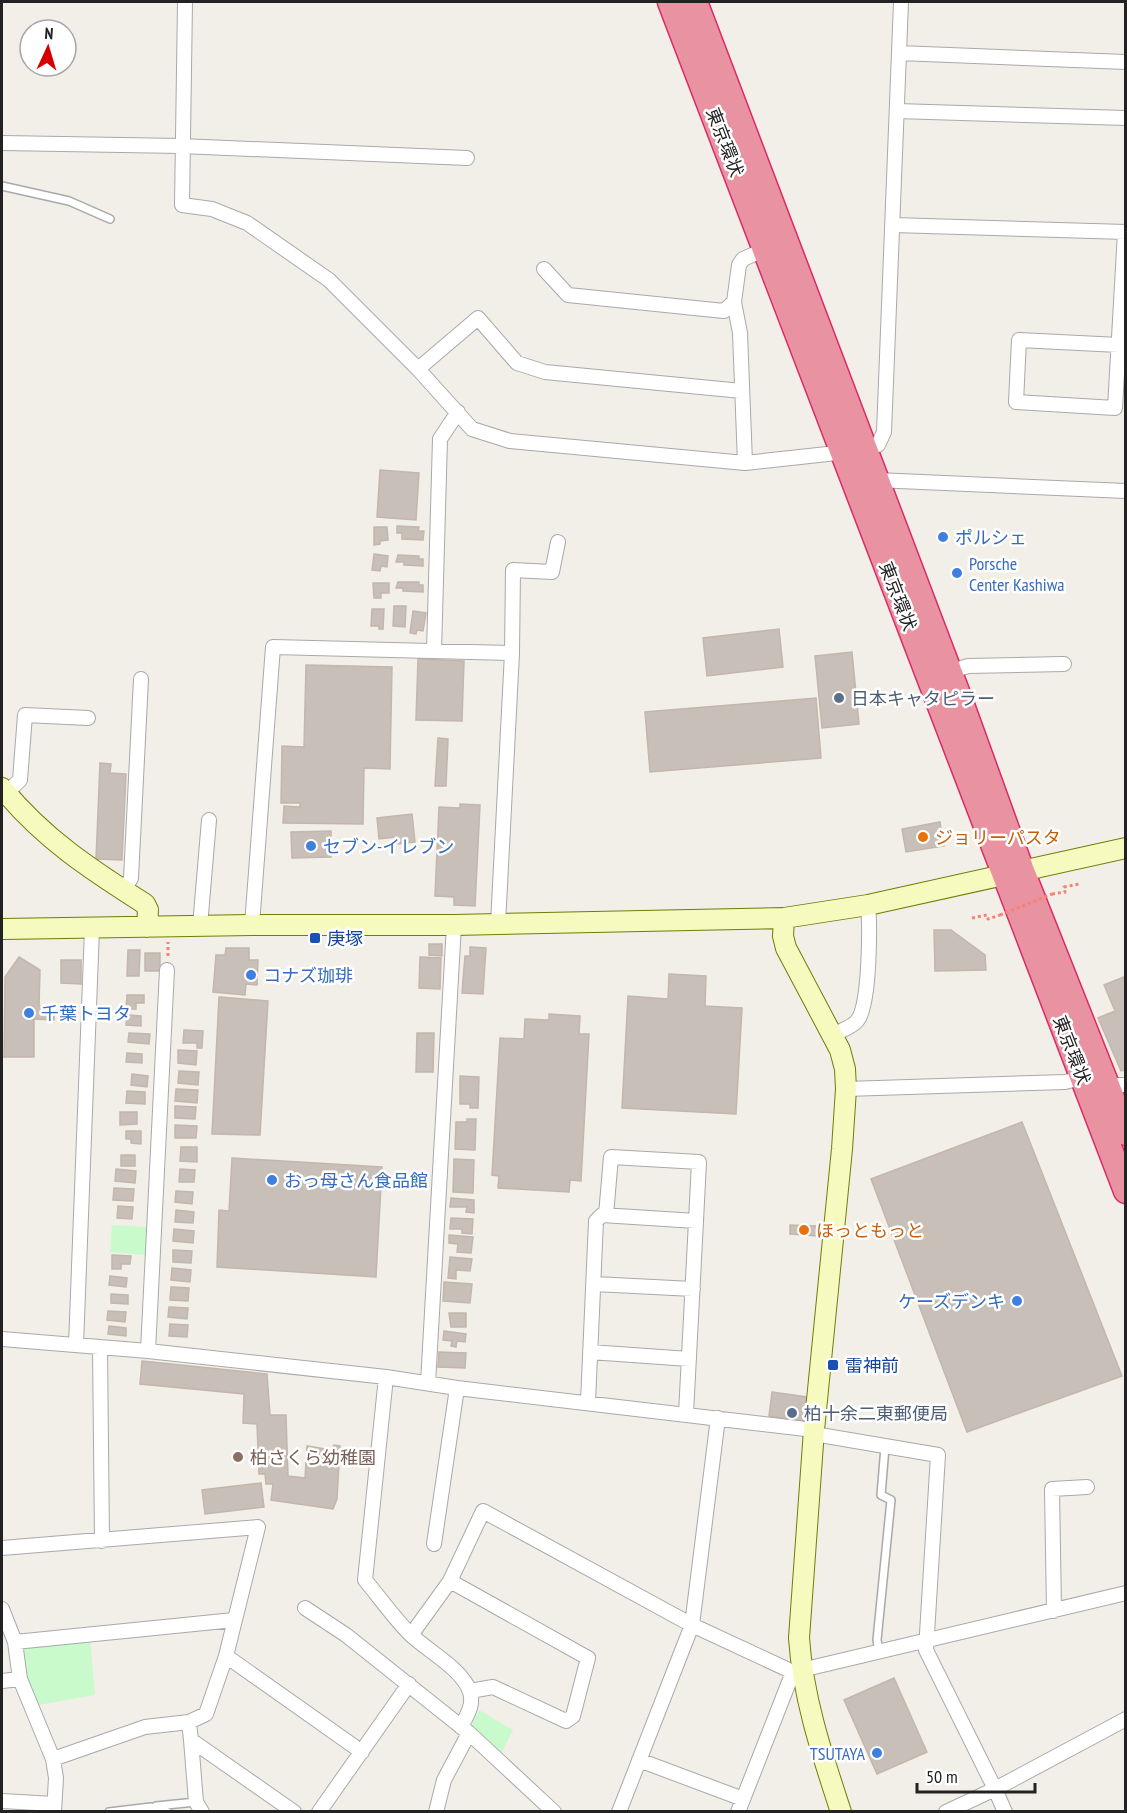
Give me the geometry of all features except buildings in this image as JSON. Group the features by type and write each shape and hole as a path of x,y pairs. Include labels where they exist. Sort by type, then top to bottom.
{"highway":[{"name":"東京環状","path":"670,2 766,249 853,451 876,480 939,675"},
{"name":"東京環状","path":"695,2 853,451 1013,873 1082,1078 1125,1191"},
{"name":"東京環状","path":"1013,873 1116,1085 1125,1133"}],"street":[{"path":"185,2 181,146 182,205 212,209 247,223 329,280 418,369 472,429 510,441 745,463 853,451 878,445 884,432 901,2"},
{"path":"899,53 1125,62"},
{"path":"897,111 1125,118"},
{"path":"2,144 181,146 467,158"},
{"path":"893,225 1125,232 1119,345 1115,408 1016,402 1019,340 1119,345"},
{"path":"745,463 740,333 734,302 739,265 743,259 766,249"},
{"path":"544,268 568,295 724,311 734,302"},
{"path":"418,369 478,318 517,363 545,372 742,391"},
{"path":"435,651 440,439 458,412"},
{"path":"876,480 1125,491"},
{"path":"498,924 512,653 513,570 552,572 558,542"},
{"path":"252,925 273,647 512,653"},
{"path":"939,675 968,666 1065,664"},
{"path":"124,891 131,878 141,679"},
{"path":"88,718 25,715 20,780 4,790 35,824 65,851 145,904 148,910 147,927"},
{"path":"200,926 209,820"},
{"path":"2,929 454,925 784,918 868,905 1125,848"},
{"path":"833,1035 857,1022 863,1011 870,940 868,905"},
{"path":"639,1760 740,1805 797,1671 800,1599 814,1430 846,1089 845,1069 833,1035 786,948 783,936 784,918"},
{"path":"428,1383 454,925"},
{"path":"67,1347 92,929"},
{"path":"148,1351 167,970"},
{"path":"846,1089 1065,1082 1082,1078"},
{"path":"606,1215 611,1157 699,1162 686,1414"},
{"path":"588,1402 596,1221 602,1215 606,1215 696,1221"},
{"path":"594,1284 693,1289"},
{"path":"2,1339 26,1345 148,1351 386,1377 457,1388 686,1414 814,1430 820,1436 939,1455 926,1650 1005,1812"},
{"path":"100,1347 102,1541"},
{"path":"590,1352 689,1359"},
{"path":"386,1377 365,1580 411,1635 437,1654 456,1672 470,1690 471,1706 465,1730 444,1780 436,1812"},
{"path":"434,1544 457,1388"},
{"path":"619,1812 692,1624 718,1418"},
{"path":"1054,1611 1052,1489 1087,1487"},
{"path":"411,1635 450,1581 483,1511 692,1624 797,1671 1125,1593"},
{"path":"2,1548 258,1527 226,1656 206,1714 189,1722 145,1727 53,1759"},
{"path":"450,1581 588,1658 573,1716 566,1721 493,1687 470,1690"},
{"path":"304,1608 346,1635 409,1684 465,1730 554,1812"},
{"path":"2,1609 15,1642 20,1679 53,1759 56,1778 54,1808 2,1801"},
{"path":"15,1642 234,1620"},
{"path":"226,1656 362,1752"},
{"path":"797,1671 840,1812"},
{"path":"2,1681 20,1679"},
{"path":"319,1812 409,1684"},
{"path":"946,1812 1125,1719"},
{"path":"189,1722 199,1807"},
{"path":"191,1740 294,1812"}],"lane":[{"path":"2,186 69,201 110,219"},
{"path":"879,1650 877,1640 891,1500 881,1495 885,1447"},
{"path":"109,1812 151,1807 199,1807"},
{"path":"151,1807 168,1812"}],"path":[{"path":"972,918 987,915 988,919 1052,894 1065,892 1064,887 1079,884"},
{"path":"167,970 169,927"}],"green space":[{"path":"112,1225 147,1227 146,1255 110,1252"},
{"path":"90,1639 95,1695 38,1705 24,1674 21,1646"},
{"path":"479,1710 513,1730 501,1754 475,1732 472,1725"}],"place":[{"name":"ポルシェ","path":"943,537"},
{"name":"Porsche Center Kashiwa","path":"957,573"},
{"name":"日本キャタピラー","path":"839,698"},
{"name":"ジョリーパスタ","path":"923,837"},
{"name":"セブン-イレブン","path":"311,846"},
{"name":"庚塚","path":"315,938"},
{"name":"コナズ珈琲","path":"251,975"},
{"name":"千葉トヨタ","path":"29,1013"},
{"name":"おっ母さん食品館","path":"272,1180"},
{"name":"ほっともっと","path":"804,1230"},
{"name":"ケーズデンキ","path":"1017,1301"},
{"name":"雷神前","path":"833,1365"},
{"name":"柏十余二東郵便局","path":"792,1413"},
{"name":"柏さくら幼稚園","path":"238,1457"},
{"name":"TSUTAYA","path":"877,1753"}]}
